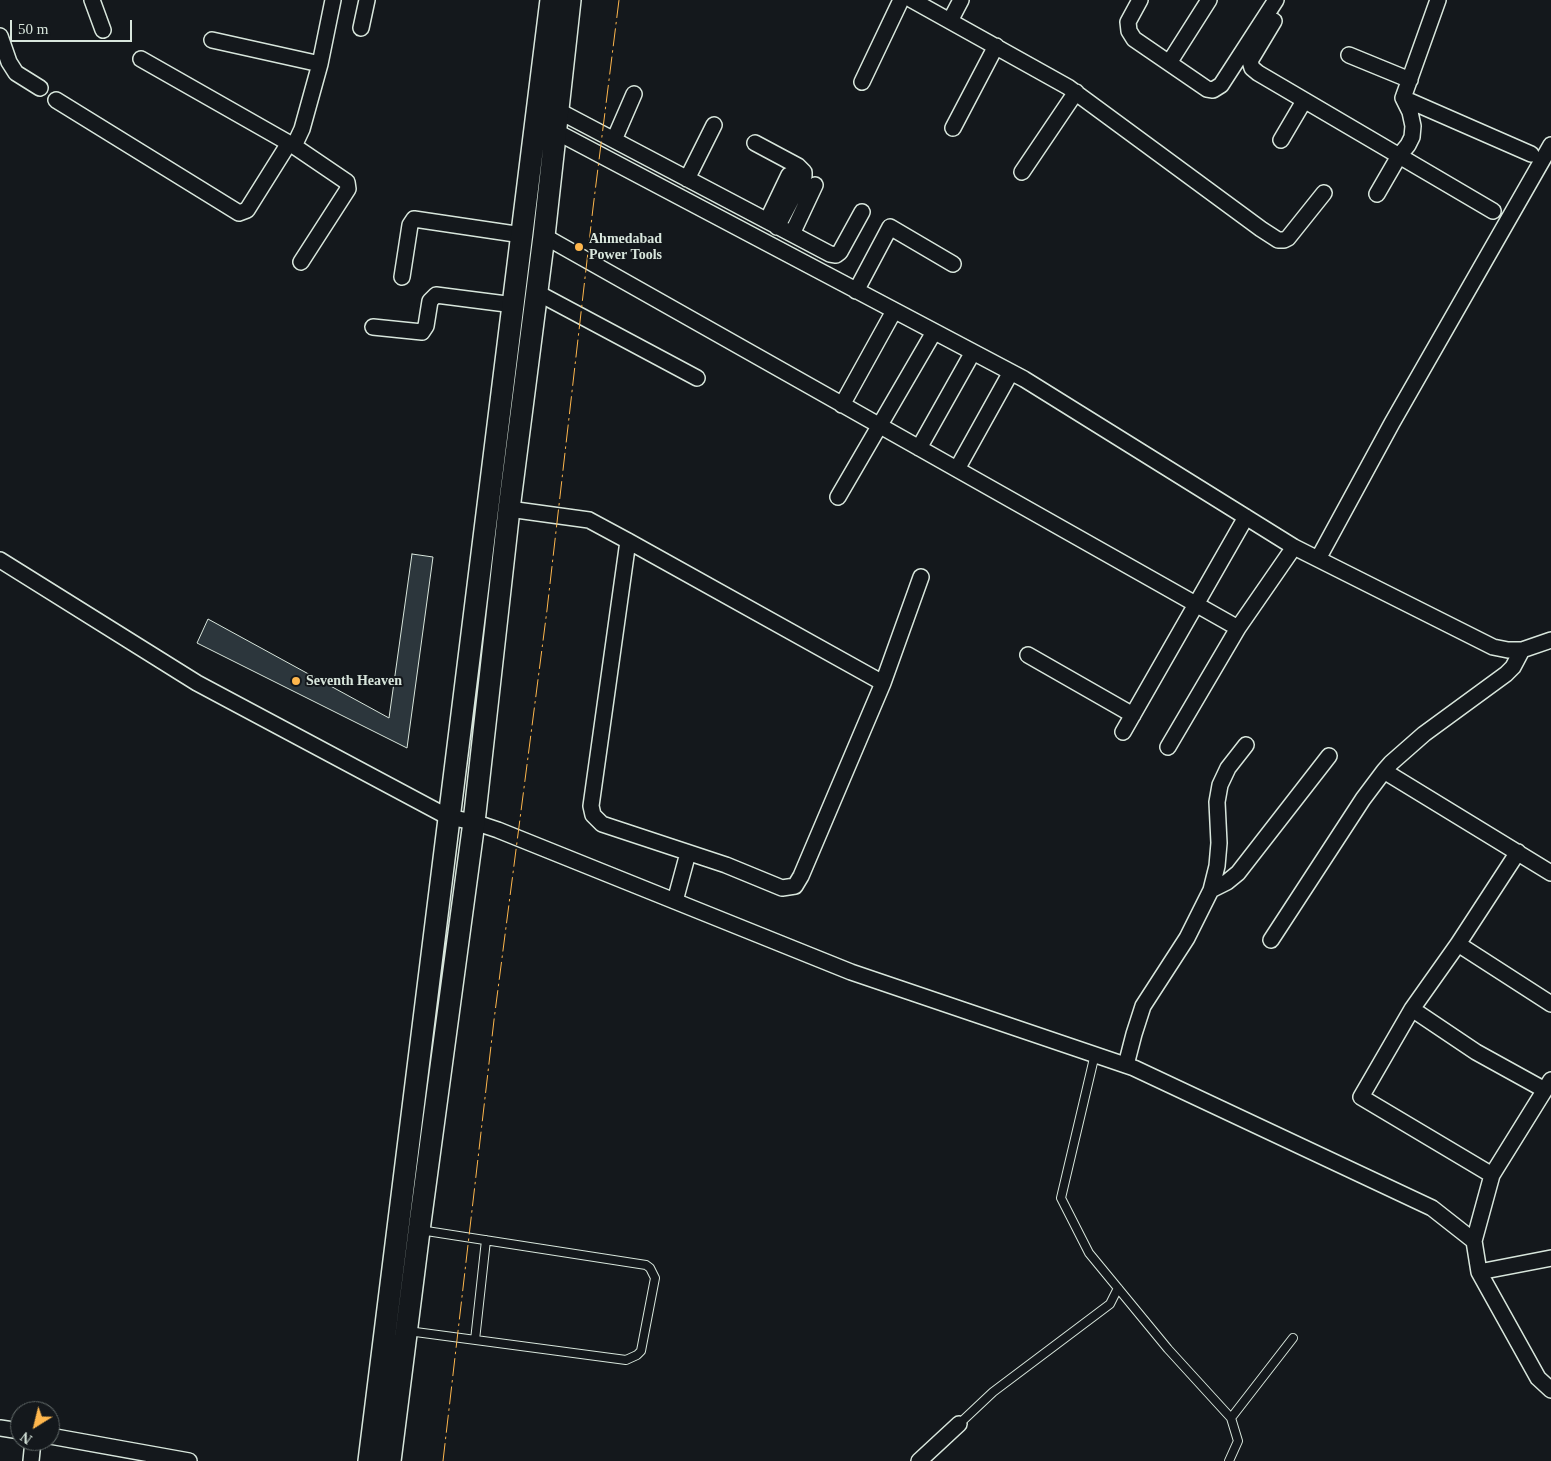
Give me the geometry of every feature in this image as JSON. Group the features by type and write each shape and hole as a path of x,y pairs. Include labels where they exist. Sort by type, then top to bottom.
{"street":[{"path":"92,0 103,30"},
{"path":"56,100 239,213 247,210 302,129 320,64 333,0"},
{"path":"361,28 367,0"},
{"path":"369,1461 448,817 514,305 534,123 551,0"},
{"path":"390,1461 474,822 509,509 544,236 570,0"},
{"path":"950,21 961,0"},
{"path":"1140,0 1128,22 1129,31 1134,39 1207,89 1213,90 1221,85 1276,0"},
{"path":"1169,63 1209,0"},
{"path":"1377,194 1412,137 1413,126 1410,112 1403,98 1438,0"},
{"path":"862,82 902,1 950,21 1076,92 1260,229 1278,240 1288,238 1324,193"},
{"path":"1274,21 1250,61 1252,68 1493,211"},
{"path":"0,36 9,62 16,73 40,88"},
{"path":"212,40 320,64"},
{"path":"953,128 996,46"},
{"path":"1349,55 1410,80"},
{"path":"141,59 292,145 344,179 349,185 301,262"},
{"path":"1022,172 1076,92"},
{"path":"614,140 634,94"},
{"path":"1403,98 1531,154"},
{"path":"1281,140 1304,100"},
{"path":"556,121 614,140 830,254 836,255 840,252 862,212"},
{"path":"556,121 856,291 1011,372 1294,547 1493,647 1522,650 1551,640"},
{"path":"687,179 714,125"},
{"path":"755,143 798,166 804,172 804,176 772,224"},
{"path":"1318,559 1456,310 1551,144"},
{"path":"772,224 789,175"},
{"path":"792,234 815,185"},
{"path":"402,277 410,225 414,219 522,235"},
{"path":"856,291 890,228 953,264"},
{"path":"544,236 1238,628"},
{"path":"536,292 697,378"},
{"path":"373,327 422,332 426,326 430,301 436,295 514,305"},
{"path":"842,405 894,311"},
{"path":"838,497 934,332"},
{"path":"918,448 973,352"},
{"path":"957,469 1011,372"},
{"path":"509,509 589,520 883,683"},
{"path":"1123,732 1246,517"},
{"path":"628,541 591,806 593,815 602,824 726,866 782,888 794,886 801,876 883,683 921,577"},
{"path":"1168,747 1238,628 1294,547"},
{"path":"0,560 198,683 448,817 474,822 852,972 1126,1065 1432,1208 1474,1241"},
{"path":"1271,940 1363,799 1384,771 1419,738 1506,674 1513,667 1522,650"},
{"path":"1028,656 1133,715"},
{"path":"1126,1065 1143,1006 1187,938 1211,890 1217,866 1219,843 1217,802 1220,785 1228,768 1246,745"},
{"path":"1211,890 1227,882 1238,873 1330,756"},
{"path":"1384,771 1551,873"},
{"path":"1492,1175 1361,1097 1412,1009 1458,944 1518,852"},
{"path":"676,901 688,853"},
{"path":"1458,944 1551,1004"},
{"path":"1412,1009 1476,1052 1547,1084 1492,1175 1474,1241 1479,1272 1538,1378 1551,1390"},
{"path":"1479,1272 1551,1258"},
{"path":"919,1461 959,1424"},
{"path":"60,1438 189,1461"}],"lane":[{"path":"1095,1054 1061,1198 1090,1253 1168,1349 1231,1418 1238,1441 1229,1461"},
{"path":"406,1330 626,1360 637,1355 641,1350 655,1278 650,1268 646,1265 419,1230"},
{"path":"475,1340 486,1240"},
{"path":"959,1424 993,1392 1110,1304 1118,1288"},
{"path":"1231,1418 1293,1338"}],"building":[{"name":"Seventh Heaven","path":"412,554 433,557 407,748 197,643 208,619 389,718"}],"power":[{"path":"443,1461 494,1020 547,610 619,0"}],"place":[{"name":"Ahmedabad Power Tools","path":"579,247"},
{"name":"Seventh Heaven","path":"296,681"}]}
